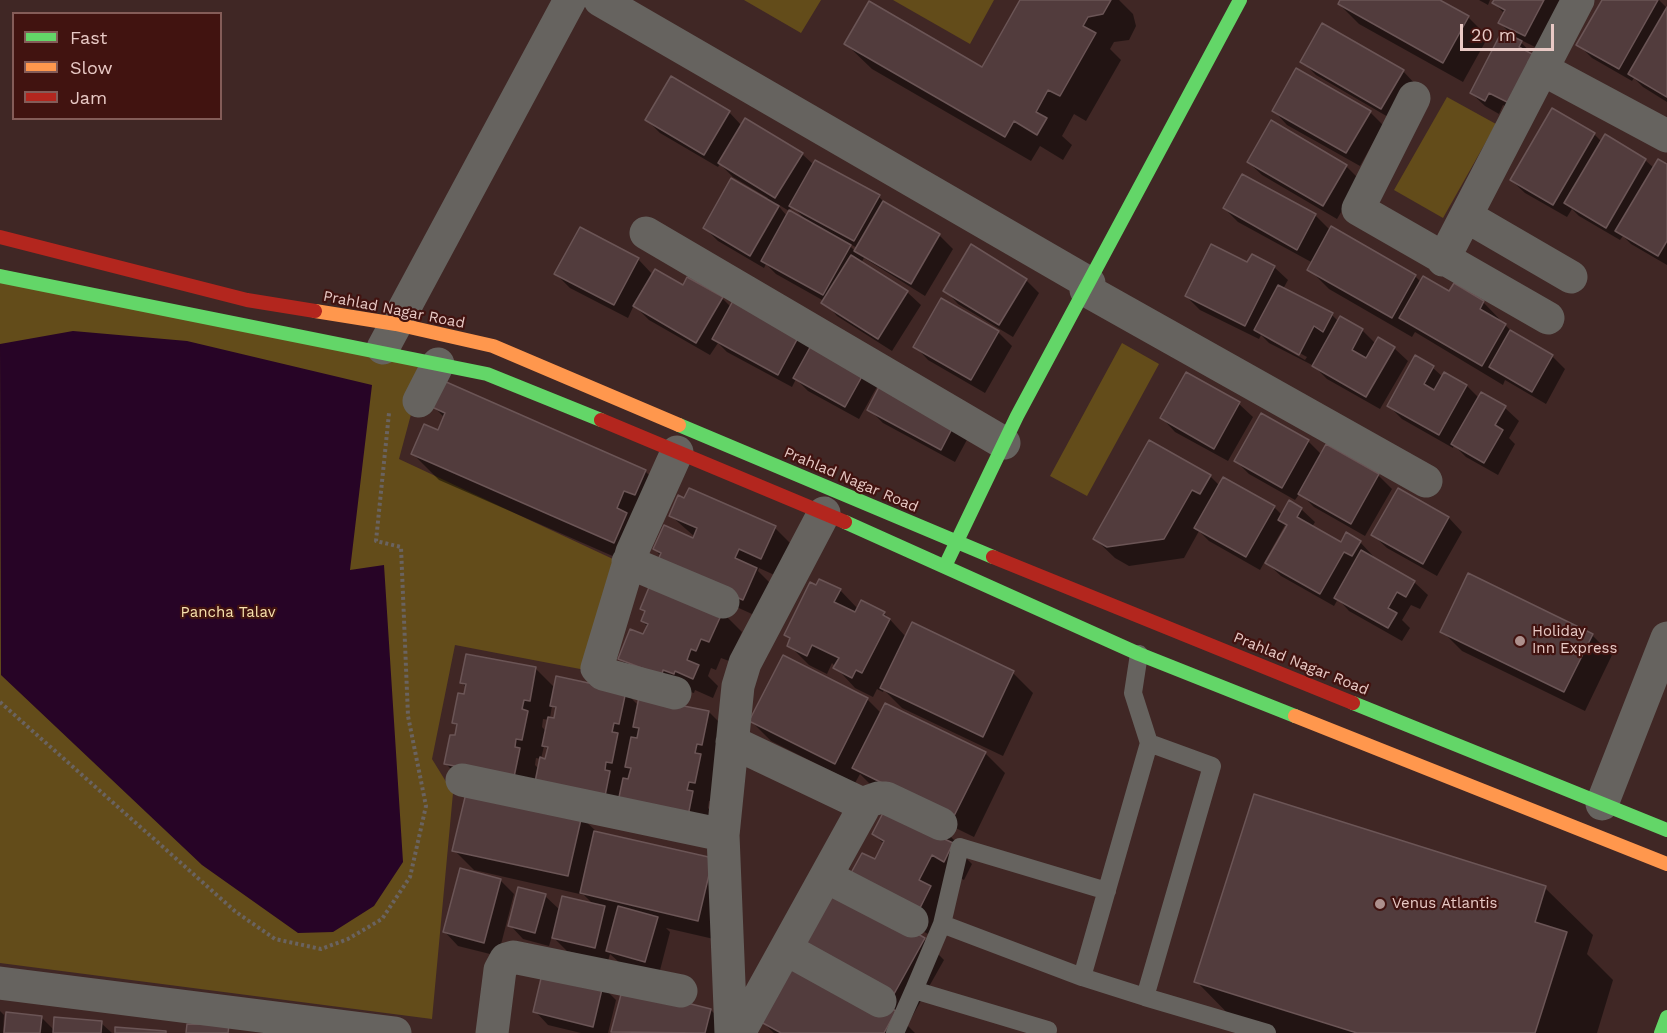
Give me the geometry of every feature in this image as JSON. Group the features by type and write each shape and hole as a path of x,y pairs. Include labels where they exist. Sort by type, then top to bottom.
{"street":[{"path":"380,352 570,0"},
{"path":"600,0 1087,287 1426,481"},
{"path":"945,566 1004,443 1240,0"},
{"path":"1443,260 1578,0"},
{"path":"1542,69 1667,136"},
{"path":"1414,98 1358,209 1443,260 1548,318"},
{"path":"1466,216 1571,277"},
{"path":"646,233 1004,443"},
{"name":"Prahlad Nagar Road","path":"0,237 247,300 396,324 493,346 956,542 1667,830"},
{"path":"0,276 487,374 824,513 1139,654 1667,864"},
{"path":"404,403 438,364"},
{"path":"675,693 603,674 597,668 628,562 677,452"},
{"path":"739,1032 723,835 738,686 745,663 824,513"},
{"path":"628,562 723,602"},
{"path":"1602,804 1667,638"},
{"path":"732,742 861,804 878,798 886,798 940,824"},
{"path":"462,780 723,835"},
{"path":"739,1032 862,814 861,804"},
{"path":"827,877 927,923"},
{"path":"786,949 880,1001"},
{"path":"492,1033 500,970 506,959 513,957 681,991"},
{"path":"0,983 395,1033"},
{"path":"1661,1033 1667,1017"}],"lane":[{"path":"1082,977 1149,744 1133,693 1139,654"},
{"path":"1145,997 1212,766 1149,744"},
{"path":"895,1033 914,990 927,923 960,847 1107,891"},
{"path":"927,923 1082,977 1267,1033"},
{"path":"914,990 1048,1030"}],"path":[{"path":"0,702 236,912 275,939 321,949 348,939 382,919 410,877 426,806 408,716 401,547 376,541 404,403"}],"green space":[{"path":"744,0 821,0 801,33"},
{"path":"893,0 994,0 970,44"},
{"path":"1447,97 1496,124 1443,218 1394,190"},
{"name":"Pancha Talav","path":"0,269 424,366 399,459 630,567 601,673 455,645 432,759 453,793 432,1019 0,963"},
{"path":"1122,343 1159,364 1087,496 1050,476"}],"shaded area":[{"path":"73,331 187,341 372,385 350,570 384,565 403,862 374,906 333,932 298,933 202,865 1,675 0,344"}],"building":[{"path":"1020,0 1111,0 1103,14 1088,17 1083,26 1096,33 1060,96 1048,90 1036,112 1047,118 1037,135 1014,121 1005,137 844,44 869,1 982,67"},
{"path":"1340,0 1440,0 1469,16 1443,63 1338,4"},
{"path":"1494,0 1544,0 1525,36 1498,23 1505,10 1492,3"},
{"path":"1602,0 1658,0 1619,69 1576,45"},
{"path":"1667,7 1667,97 1628,74"},
{"path":"1322,23 1404,70 1381,109 1300,62"},
{"path":"1502,31 1522,41 1519,47 1534,55 1509,103 1489,93 1485,101 1470,93"},
{"path":"1296,68 1371,111 1346,153 1272,111"},
{"path":"671,76 730,111 704,155 645,120"},
{"path":"1552,108 1595,133 1553,205 1510,180"},
{"path":"745,118 803,153 775,198 718,163"},
{"path":"1271,120 1347,165 1323,206 1247,162"},
{"path":"1605,134 1646,159 1606,228 1564,203"},
{"path":"1658,159 1667,164 1667,241 1658,256 1615,231"},
{"path":"815,160 880,195 854,241 789,206"},
{"path":"1242,174 1316,214 1297,250 1223,208"},
{"path":"731,178 779,206 750,256 703,228"},
{"path":"883,201 940,234 911,284 854,251"},
{"path":"789,210 851,245 823,295 761,261"},
{"path":"1331,226 1416,275 1392,318 1307,270"},
{"path":"580,227 639,258 614,305 554,274"},
{"path":"971,244 1027,279 999,325 943,291"},
{"path":"1211,244 1247,262 1252,254 1275,266 1245,326 1185,296"},
{"path":"851,255 908,291 878,339 821,303"},
{"path":"655,269 683,285 687,277 723,297 696,343 633,306"},
{"path":"1423,276 1449,291 1454,283 1484,301 1480,309 1506,324 1482,366 1399,318"},
{"path":"1278,285 1333,313 1323,332 1314,326 1299,355 1254,330"},
{"path":"941,298 999,331 971,380 913,347"},
{"path":"734,299 800,334 778,375 712,339"},
{"path":"1340,316 1363,329 1352,350 1366,358 1378,337 1395,347 1366,397 1312,366"},
{"path":"1510,330 1553,355 1532,392 1489,367"},
{"path":"813,342 865,371 845,407 793,378"},
{"path":"1415,355 1434,366 1424,384 1434,390 1444,372 1467,385 1439,435 1387,406"},
{"path":"1186,372 1240,402 1214,449 1160,418"},
{"path":"444,381 646,470 635,495 624,491 617,508 627,513 614,543 411,454 424,424 438,430 445,413 432,407"},
{"path":"882,381 956,421 941,450 867,410"},
{"path":"1481,392 1506,406 1495,425 1503,430 1484,463 1451,444"},
{"path":"1261,413 1309,440 1282,488 1234,461"},
{"path":"1149,440 1211,475 1200,494 1192,490 1164,539 1107,547 1093,539"},
{"path":"1326,444 1379,474 1351,524 1298,494"},
{"path":"1223,477 1275,506 1246,557 1194,528"},
{"path":"689,488 776,526 761,559 739,549 735,558 757,568 743,600 657,562 661,553 653,549 664,525 693,538 697,528 669,516 678,495 684,498"},
{"path":"1398,488 1449,517 1423,564 1371,535"},
{"path":"1289,500 1302,508 1297,517 1341,542 1346,532 1361,541 1352,556 1344,552 1320,594 1265,563 1287,525 1278,520"},
{"path":"1361,550 1415,581 1406,597 1397,592 1388,608 1397,613 1388,628 1334,598"},
{"path":"1468,573 1593,634 1564,692 1440,632"},
{"path":"819,579 841,589 834,602 855,612 861,600 885,612 883,615 890,619 862,673 856,670 852,678 833,668 839,658 812,645 807,656 787,646 790,638 784,635 810,582 816,585"},
{"path":"652,580 723,611 709,642 701,639 696,651 691,649 687,660 699,665 693,679 675,671 674,674 663,670 662,674 655,673 618,659 630,629 643,634 648,624 641,621 645,611 640,609"},
{"path":"912,622 1014,671 983,737 880,688"},
{"path":"466,654 536,667 530,701 524,700 522,709 528,711 522,740 516,739 515,747 520,748 514,777 444,764 450,735 455,735 457,724 452,723 458,693 464,694 466,684 460,683"},
{"path":"783,655 868,698 835,764 749,721"},
{"path":"556,676 626,691 619,724 614,723 612,732 618,733 612,763 606,762 605,770 610,771 604,801 534,787 540,757 545,759 548,747 542,746 548,717 554,718 556,707 550,706"},
{"path":"639,697 709,711 702,745 697,744 695,753 701,754 695,783 689,782 687,790 693,791 687,821 617,807 623,778 628,779 631,768 625,767 631,737 637,738 639,728 633,727"},
{"path":"885,703 986,752 953,818 852,768"},
{"path":"467,789 582,815 568,876 452,851"},
{"name":"Venus Atlantis","path":"1254,794 1546,886 1535,922 1567,932 1535,1033 1357,1033 1194,982"},
{"path":"884,811 953,843 944,862 932,855 919,880 931,886 920,908 851,873 862,853 875,859 884,841 872,834"},
{"path":"594,831 713,858 698,921 580,893"},
{"path":"460,868 501,879 484,943 443,932"},
{"path":"827,883 925,938 889,1003 791,947"},
{"path":"518,887 546,894 535,933 508,926"},
{"path":"562,896 605,906 595,948 552,938"},
{"path":"618,906 658,917 645,962 606,951"},
{"path":"795,958 896,1011 884,1033 781,1033 761,1022"},
{"path":"543,970 603,985 593,1027 533,1012"},
{"path":"623,987 711,1009 705,1033 611,1032"},
{"path":"6,1012 42,1016 40,1033 4,1033"},
{"path":"54,1017 102,1021 101,1033 53,1033"},
{"path":"187,1024 229,1025 228,1033 186,1033"},
{"path":"115,1027 166,1031 166,1033 115,1033"}],"traffic: fast":[{"path":"947,562 1017,416 1240,0"},
{"path":"0,276 487,374 601,420"},
{"path":"679,425 993,557"},
{"path":"845,522 1139,654 1295,716"},
{"path":"1353,703 1667,830"},
{"path":"1661,1033 1667,1017"}],"traffic: slow":[{"path":"315,311 396,324 493,346 679,425"},
{"path":"1295,716 1667,864"}],"traffic: jam":[{"path":"0,237 247,300 315,311"},
{"path":"601,420 845,522"},
{"path":"993,557 1353,703"}],"place":[{"name":"Holiday Inn Express","path":"1520,641"},
{"name":"Venus Atlantis","path":"1380,904"}]}
